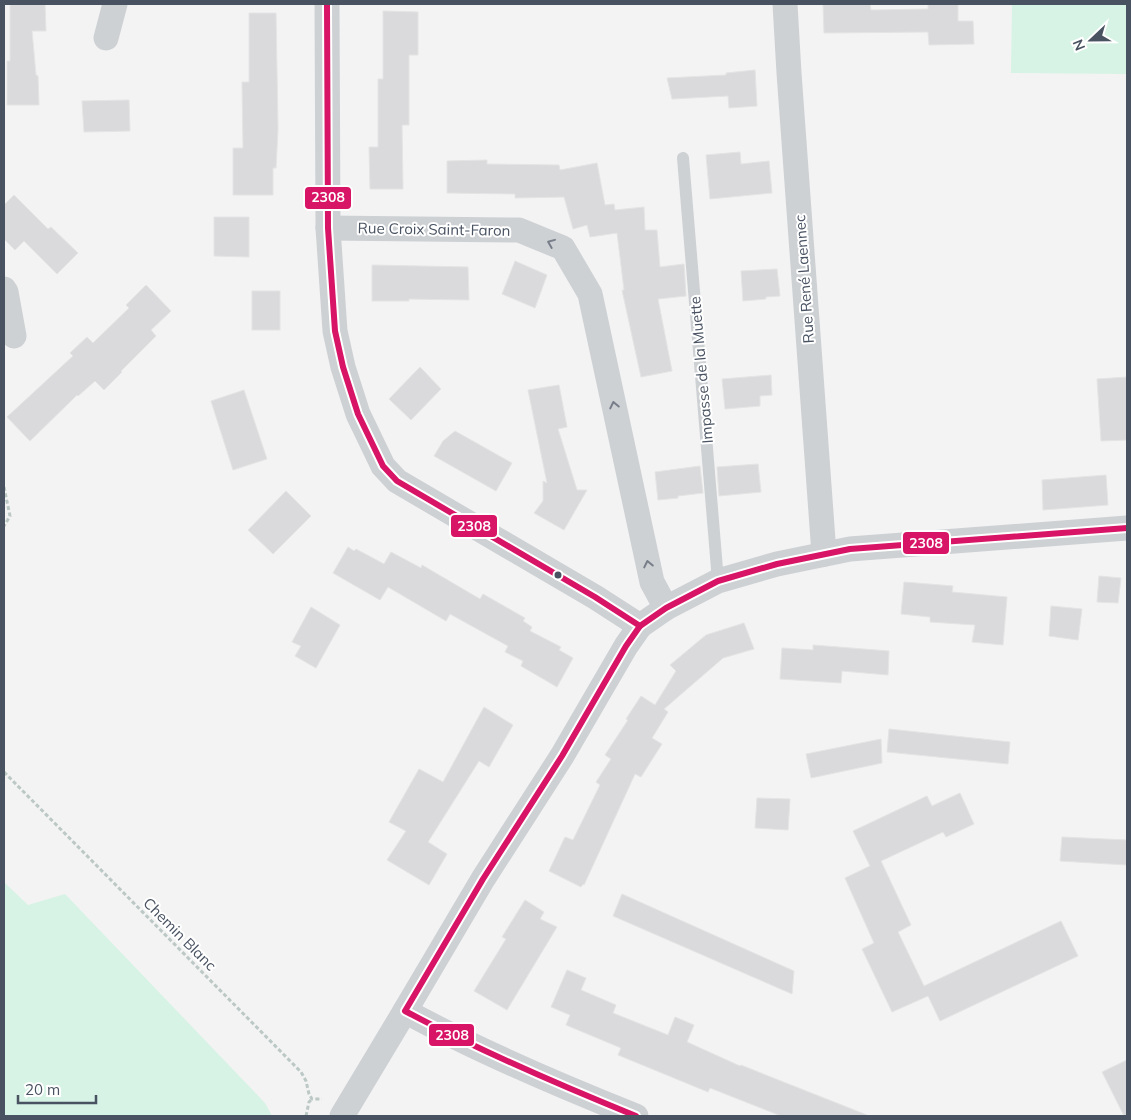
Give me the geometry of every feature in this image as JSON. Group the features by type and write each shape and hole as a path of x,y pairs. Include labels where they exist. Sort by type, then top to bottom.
{"street":[{"path":"106,38 115,4"},
{"path":"327,4 328,228 334,331 358,414 375,451 383,466 397,480 595,597 640,626"},
{"name":"Rue René Laennec","path":"785,4 824,554"},
{"name":"Rue Croix Saint-Faron","path":"328,228 519,230 563,248 590,294 652,582 666,608"},
{"path":"4,289 14,336"},
{"path":"342,1116 483,878 562,756 626,646 640,626 666,608 718,581 777,564 824,554 850,549 1127,528"},
{"path":"405,1011 439,1030 549,1081 636,1116"}],"lane":[{"name":"Impasse de la Muette","path":"683,158 718,581"}],"path":[{"path":"4,487 10,516 4,526"},
{"name":"Chemin Blanc","path":"4,772 301,1072 312,1099"},
{"path":"306,1116 308,1102 312,1099 324,1099"}],"green space":[{"path":"1012,4 1127,4 1127,74 1011,73"},
{"path":"4,882 28,905 65,894 265,1103 272,1116 4,1116"}],"building":[{"path":"10,4 45,4 46,31 32,31 36,75 38,76 39,105 7,105 7,61 10,61"},
{"path":"823,4 870,4 871,10 928,9 928,4 958,4 958,21 973,21 974,44 929,45 928,32 824,33"},
{"path":"383,11 418,12 418,55 409,55 409,125 402,125 403,189 370,189 369,147 378,147 378,79 383,79"},
{"path":"249,13 276,13 278,129 276,168 273,168 273,195 233,195 233,148 243,148 242,82 249,82"},
{"path":"755,70 757,106 729,108 728,96 672,99 667,78 726,75 726,73"},
{"path":"129,100 130,131 84,132 82,101"},
{"path":"740,152 741,164 769,161 772,193 710,199 706,155"},
{"path":"487,160 487,164 559,165 560,170 597,163 605,205 614,204 615,210 644,207 645,230 657,230 660,267 684,264 686,296 658,299 672,371 641,377 622,290 624,290 617,233 590,237 587,225 573,229 564,197 515,198 515,194 447,193 447,161"},
{"path":"14,195 48,229 51,227 78,253 57,274 24,241 15,250 4,239 4,205"},
{"path":"214,217 249,217 249,257 214,256"},
{"path":"515,261 547,275 535,308 502,294"},
{"path":"372,265 468,267 469,300 409,299 409,301 372,301"},
{"path":"777,269 780,296 743,301 741,271"},
{"path":"146,285 171,311 151,330 156,336 104,390 95,381 77,395 30,441 7,417 73,356 70,353 87,337 93,343 129,308 126,305"},
{"path":"252,291 280,291 280,330 252,330"},
{"path":"420,367 441,389 411,420 389,399"},
{"path":"771,375 772,395 760,396 760,406 725,409 722,379"},
{"path":"1127,377 1127,440 1101,441 1097,379"},
{"path":"559,385 567,427 558,429 577,490 587,490 564,530 534,513 543,501 543,481 547,483 528,390"},
{"path":"244,390 267,459 233,470 211,401"},
{"path":"455,431 512,463 496,491 434,456 443,441"},
{"path":"758,464 761,492 719,496 717,467"},
{"path":"700,466 703,493 658,500 655,472"},
{"path":"1106,475 1108,505 1043,510 1042,480"},
{"path":"286,491 311,516 273,554 248,530"},
{"path":"348,547 354,551 356,549 384,564 391,552 421,568 422,565 480,599 483,594 525,618 523,621 532,627 530,631 561,647 559,650 573,658 557,687 521,666 523,661 505,652 508,646 450,614 446,621 388,587 380,600 333,573"},
{"path":"1099,576 1121,578 1118,603 1097,602"},
{"path":"904,582 953,586 952,592 1007,597 1003,645 972,642 975,625 930,622 930,617 901,614"},
{"path":"1051,606 1082,609 1078,640 1049,636"},
{"path":"311,607 340,625 316,668 295,656 301,646 292,642"},
{"path":"744,623 754,649 723,658 664,709 668,712 652,738 662,744 641,777 635,774 584,885 581,887 549,871 565,837 573,840 600,785 596,782 611,759 605,755 641,696 655,705 676,671 670,665 706,635"},
{"path":"813,645 889,651 888,675 842,671 841,683 780,679 782,648 813,650"},
{"path":"484,707 513,725 489,767 479,761 428,842 447,854 429,885 387,860 406,831 389,822 419,769 443,782"},
{"path":"889,729 1010,742 1008,764 887,752"},
{"path":"881,739 882,763 811,778 806,754"},
{"path":"960,793 974,824 946,837 943,832 881,861 911,925 898,932 924,986 1061,921 1078,956 940,1021 928,996 892,1012 862,949 874,943 845,878 870,866 853,831 927,796 932,806"},
{"path":"757,798 790,799 788,830 755,828"},
{"path":"1062,837 1127,840 1127,865 1060,861"},
{"path":"622,894 794,971 792,994 613,916"},
{"path":"525,900 544,912 540,919 557,927 507,1010 474,991 506,939 502,937"},
{"path":"567,970 586,978 581,990 616,1005 613,1013 668,1035 675,1017 694,1025 687,1042 740,1066 867,1115 781,1116 710,1088 708,1092 618,1055 621,1048 566,1025 570,1015 551,1007"},
{"path":"1127,1060 1127,1116 1124,1116 1102,1072"}],"transit line":[{"name":"2308","path":"327,4 328,228 335,331 343,367 358,414 383,466 397,481 595,597 640,626"},
{"name":"2308","path":"636,1116 519,1066 405,1011 483,879 562,756 626,646 640,626 666,608 718,581 777,564 850,549 1127,528"}]}
